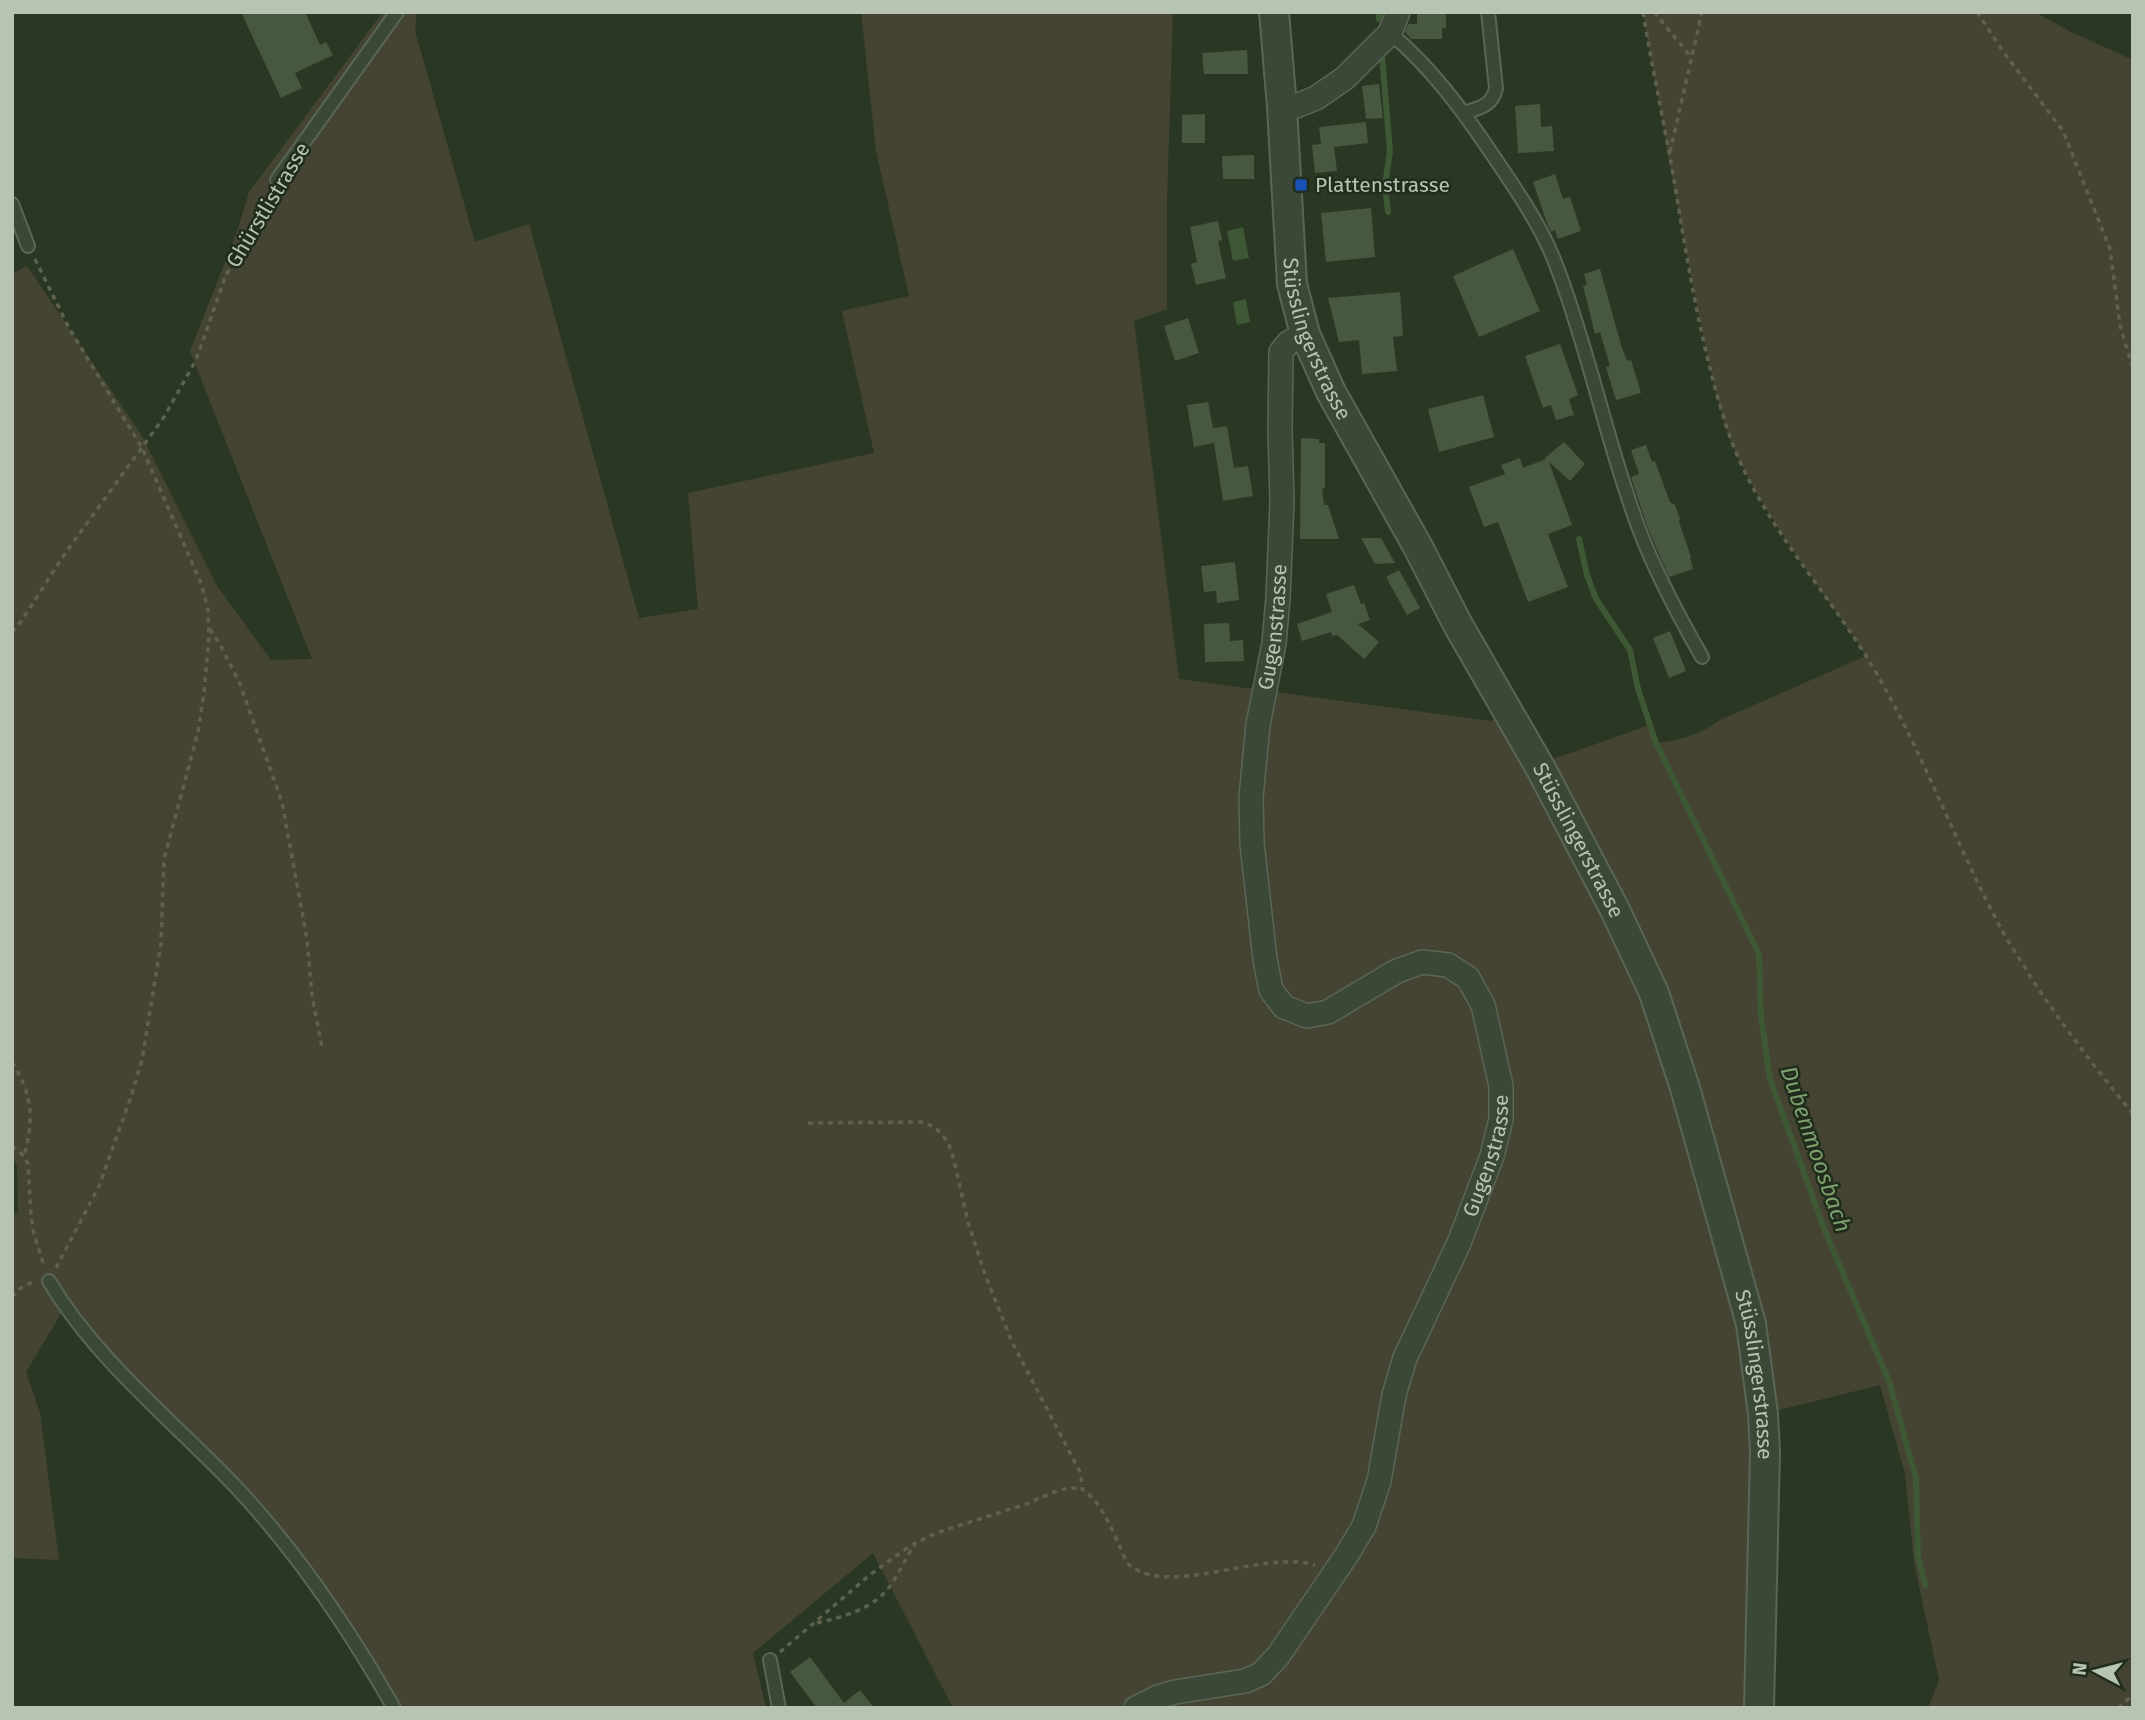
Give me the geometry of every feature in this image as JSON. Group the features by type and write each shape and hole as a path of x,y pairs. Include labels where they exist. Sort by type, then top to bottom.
{"street":[{"name":"Stüsslingerstrasse","path":"1274,12 1293,285 1305,334 1331,393 1418,547 1458,625 1541,769 1615,910 1654,993 1718,1202 1751,1324 1763,1414 1765,1452 1759,1708"},
{"path":"1282,107 1296,106 1316,98 1345,78 1394,23"},
{"name":"Gugenstrasse","path":"1136,1708 1175,1692 1245,1681 1261,1674 1278,1656 1364,1526 1379,1481 1394,1395 1405,1358 1459,1242 1492,1156 1501,1119 1501,1086 1483,1005 1468,978 1448,965 1422,962 1397,971 1328,1012 1307,1016 1284,1007 1271,990 1252,844 1251,797 1258,724 1275,642 1282,502 1281,352 1288,342 1305,334"}],"lane":[{"name":"Ghürstlistrasse","path":"277,180 397,12"},
{"path":"1464,113 1487,105 1494,97 1496,88 1488,12"},
{"path":"1394,23 1405,45 1464,113 1516,189 1544,239 1558,268 1583,344 1639,528 1660,582 1702,657"},
{"path":"12,204 28,246"},
{"path":"49,1281 65,1307 99,1350 237,1488 292,1551 337,1614 394,1708"},
{"path":"770,1660 779,1708"}],"path":[{"path":"1643,12 1704,338 1716,389 1738,458 1773,521 1856,640 1898,710 2006,937 2058,1019 2133,1114"},
{"path":"1654,12 1691,57"},
{"path":"1669,154 1702,12"},
{"path":"1977,12 2063,131 2110,249 2120,325 2133,369"},
{"name":"Ghürstlistrasse","path":"12,632 164,417 196,360 241,242 277,180"},
{"path":"28,246 69,328 142,448 201,583 208,610 209,628 198,732 164,859 159,952 142,1060 99,1186 49,1281"},
{"path":"209,628 240,684 282,802 307,939 312,996 322,1047"},
{"path":"12,1062 26,1086 30,1107 30,1135 24,1156"},
{"path":"808,1123 923,1122 943,1134 954,1160 968,1222 984,1272 1012,1342 1081,1474 1082,1489"},
{"path":"12,1146 24,1156 29,1172 34,1234 49,1281"},
{"path":"12,1297 29,1283 49,1281"},
{"path":"770,1660 892,1558 916,1543 936,1533 1026,1504 1059,1490 1082,1489 1088,1493 1103,1513 1128,1564 1144,1574 1172,1577 1296,1562 1334,1573"},
{"path":"815,1623 848,1616 871,1603 886,1591 916,1543"},
{"path":"2118,1708 2133,1695"}],"shaded area":[{"path":"383,12 417,12 415,31 475,242 529,224 639,618 698,609 688,493 874,453 842,311 909,296 876,151 861,12 1173,12 1167,202 1167,309 1134,321 1179,679 1490,721 1527,714 1553,759 1650,725 1656,743 1690,736 1720,720 1866,656 1768,511 1739,460 1725,424 1709,364 1690,269 1643,12 2035,12 2073,33 2133,60 2133,1708 1928,1708 1939,1680 1914,1562 1905,1474 1880,1385 1763,1414 1759,1708 953,1708 873,1553 753,1653 766,1708 394,1708 292,1551 65,1307 26,1372 40,1413 59,1560 12,1558 12,1214 18,1212 17,1166 12,1157 12,274 27,266 142,436 217,586 271,660 312,659 190,351 238,229 249,192"},
{"path":"1243,227 1249,258 1233,261 1227,231"},
{"path":"1246,299 1250,322 1237,325 1233,302"}],"building":[{"path":"241,12 305,12 320,45 326,42 333,55 295,73 302,88 281,98"},
{"path":"1417,12 1446,12 1446,28 1442,28 1442,39 1411,39 1405,32 1408,24 1417,24"},
{"path":"1247,50 1248,74 1204,74 1202,53"},
{"path":"1379,84 1383,118 1366,119 1362,86"},
{"path":"1540,104 1541,127 1552,126 1554,151 1518,153 1515,106"},
{"path":"1205,114 1205,143 1182,143 1182,115"},
{"path":"1366,122 1368,143 1334,147 1337,171 1315,173 1312,145 1321,144 1319,127"},
{"path":"1254,155 1254,179 1223,179 1222,156"},
{"path":"1555,174 1563,199 1570,197 1581,231 1558,239 1555,230 1551,232 1548,226 1533,182"},
{"path":"1371,208 1375,257 1326,262 1321,213"},
{"path":"1218,221 1222,240 1218,241 1226,278 1196,285 1191,264 1197,262 1190,227"},
{"path":"1513,249 1540,311 1479,337 1453,276"},
{"path":"1600,269 1621,345 1627,361 1631,360 1641,393 1616,400 1606,367 1610,366 1600,332 1595,334 1583,286 1587,285 1584,274"},
{"path":"1400,292 1403,336 1393,337 1397,371 1362,374 1359,340 1339,342 1328,298"},
{"path":"1188,318 1199,353 1175,361 1164,326"},
{"path":"1560,344 1578,395 1569,399 1574,415 1556,420 1551,405 1543,408 1525,356"},
{"path":"1483,395 1494,437 1439,452 1428,409"},
{"path":"1208,402 1213,428 1227,426 1234,468 1248,466 1253,496 1223,501 1214,443 1194,447 1187,405"},
{"path":"1301,438 1319,439 1319,443 1325,443 1325,488 1322,489 1324,505 1328,505 1339,539 1300,539"},
{"path":"1564,442 1585,464 1570,481 1549,462 1572,525 1548,534 1568,587 1528,602 1498,522 1484,527 1469,487 1505,474 1501,465 1520,458 1523,468 1546,459"},
{"path":"1646,445 1670,502 1675,505 1691,557 1693,569 1669,577 1647,526 1631,477 1639,474 1631,450"},
{"path":"1361,538 1381,538 1395,563 1375,564"},
{"path":"1235,562 1239,600 1217,603 1216,591 1204,592 1201,566"},
{"path":"1399,570 1420,608 1407,615 1386,577"},
{"path":"1354,585 1370,620 1358,624 1379,642 1364,659 1337,635 1332,636 1331,632 1302,641 1297,624 1332,612 1326,594"},
{"path":"1229,623 1230,641 1243,640 1244,661 1205,662 1204,624"},
{"path":"1670,631 1686,671 1669,678 1653,638"},
{"path":"810,1657 844,1703 860,1690 874,1708 817,1708 790,1672"}],"waterway":[{"name":"Dubenmoosbach","path":"1379,12 1379,19"},
{"name":"Dubenmoosbach","path":"1382,56 1390,151 1385,185 1388,212"},
{"name":"Dubenmoosbach","path":"1579,539 1587,575 1596,599 1630,650 1638,689 1656,743 1759,954 1761,1017 1770,1079 1825,1231 1889,1381 1916,1478 1918,1555 1925,1585"}],"place":[{"name":"Plattenstrasse","path":"1301,185"}]}
